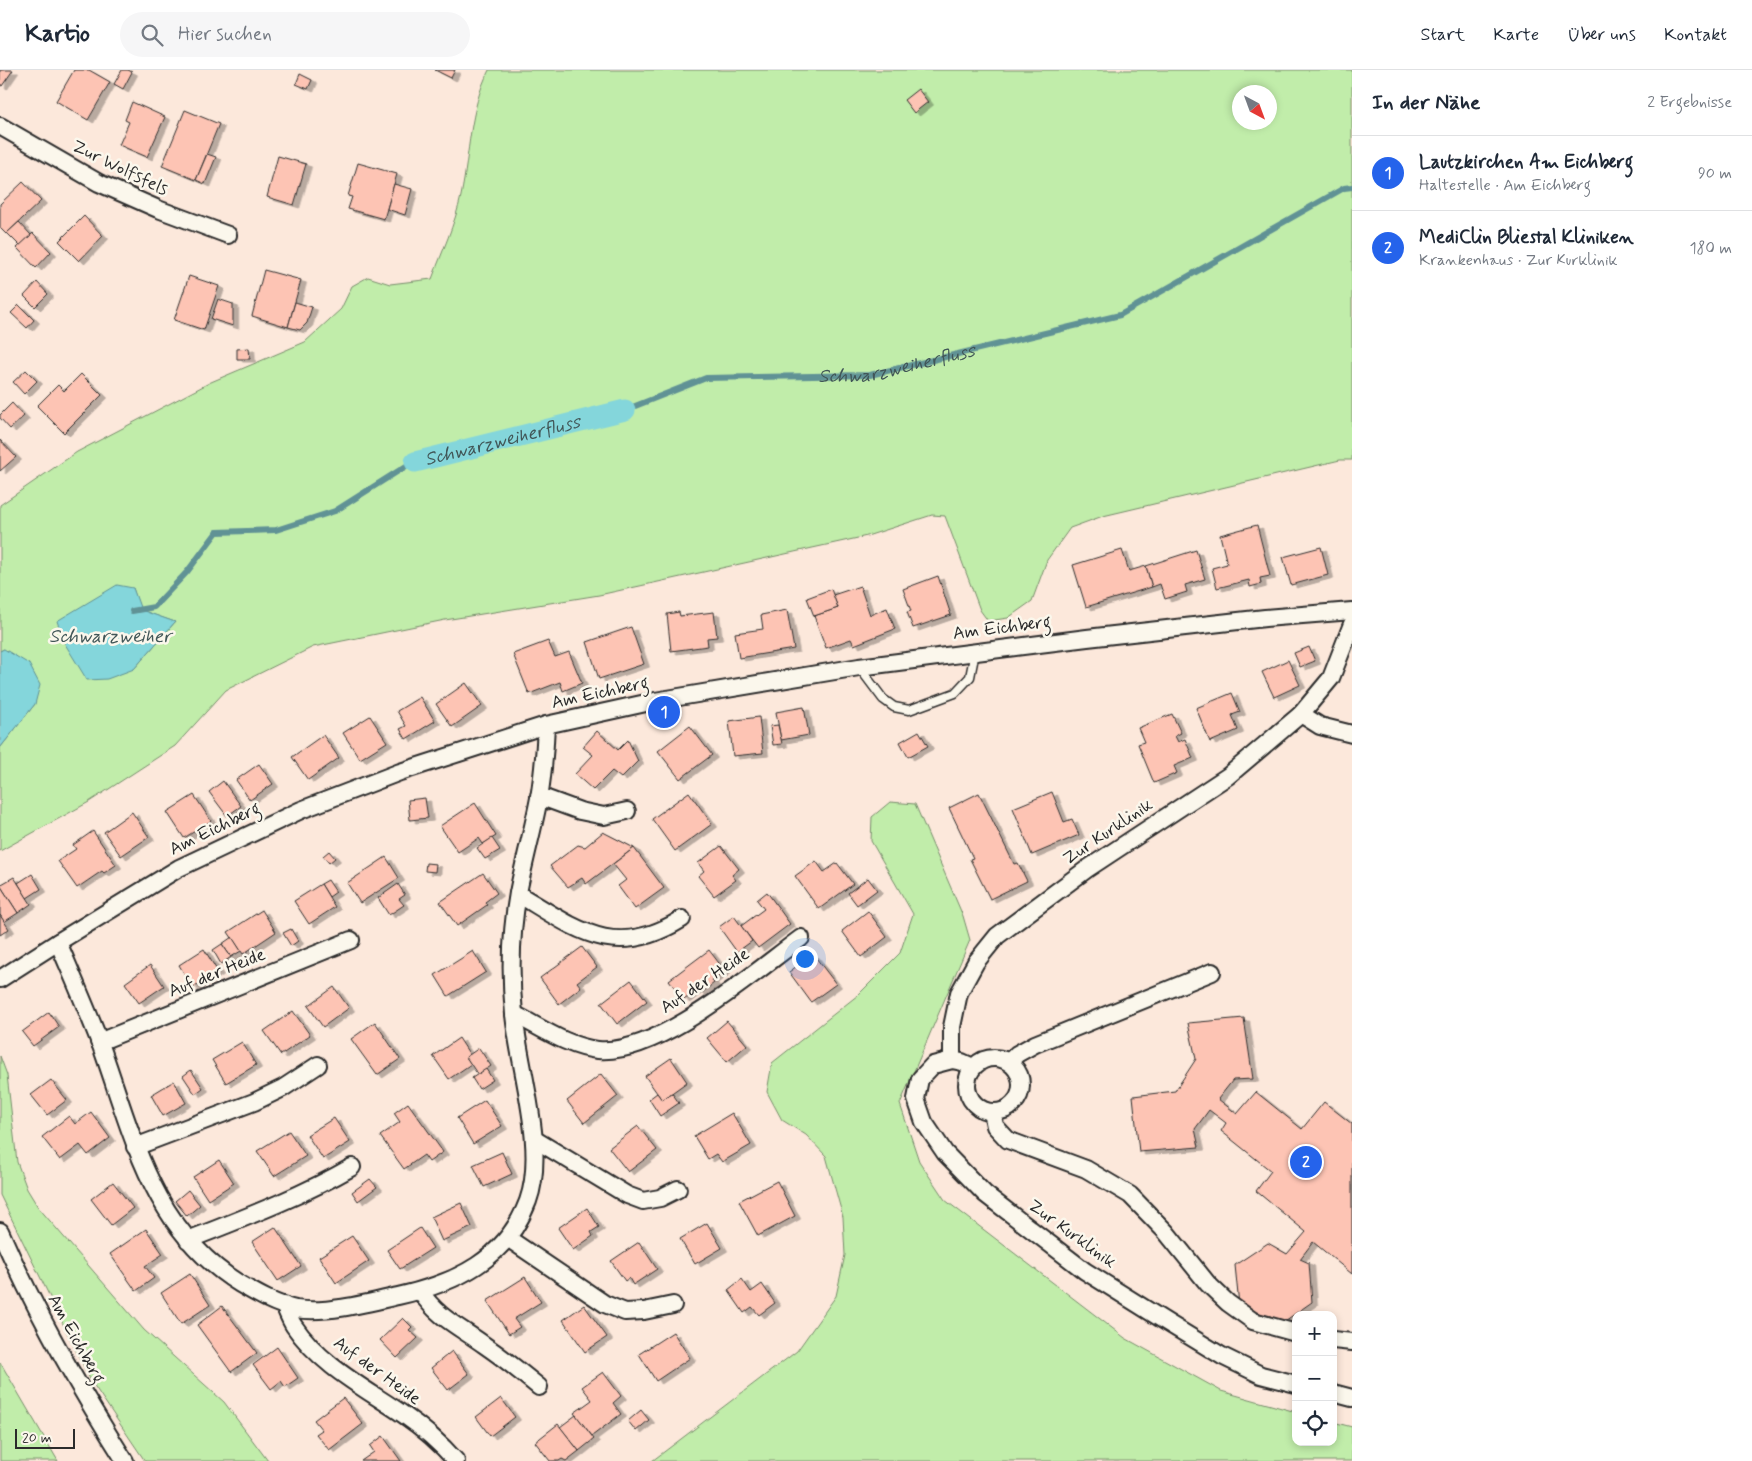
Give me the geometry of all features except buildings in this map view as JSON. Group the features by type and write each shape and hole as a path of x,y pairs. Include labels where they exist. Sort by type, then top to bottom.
{"street":[{"name":"Zur Wolfsfels","path":"0,126 99,183 158,209 228,235"},
{"name":"Am Eichberg","path":"0,979 179,868 301,810 400,772 546,725 655,701 859,667 1087,638 1352,611"},
{"name":"Zur Kurklinik","path":"1292,1383 1261,1375 1222,1356 1085,1271 985,1194 945,1153 924,1122 916,1099 920,1079 933,1065 952,1060 952,1027 959,993 976,962 997,936 1087,869 1228,776 1301,714 1331,678 1352,624"},
{"path":"1301,714 1320,726 1352,734"},
{"name":"Auf der Heide","path":"58,942 99,1042 135,1147 154,1189 188,1240 209,1261 231,1278 254,1292 296,1309 316,1310 370,1302 420,1291 459,1277 487,1260 509,1239 522,1216 530,1196 534,1170 534,1139 514,1014 512,944 518,894 539,796 545,751 546,725"},
{"path":"539,796 580,811 604,816 627,811"},
{"path":"518,894 570,925 600,938 624,940 647,936 668,928 682,919"},
{"name":"Auf der Heide","path":"514,1014 572,1043 597,1050 623,1049 646,1041 684,1022 801,938"},
{"name":"Auf der Heide","path":"99,1042 351,940"},
{"path":"1009,1062 1035,1044 1212,972"},
{"path":"994,1057 1002,1058 1009,1062 1021,1078 1018,1098 1011,1106 1002,1111 982,1110 968,1096 966,1086 968,1076 973,1067 979,1062 994,1057"},
{"path":"952,1060 973,1067"},
{"path":"135,1147 254,1102 283,1088 318,1065"},
{"path":"992,1112 995,1126 1008,1140 1086,1169 1130,1195 1166,1232 1208,1284 1228,1303 1253,1321 1292,1332"},
{"path":"534,1139 626,1195 643,1201 660,1198 678,1189"},
{"path":"188,1240 268,1208 326,1182 352,1167"},
{"name":"Am Eichberg","path":"0,1231 43,1322 89,1404 125,1461"},
{"path":"509,1239 605,1304 625,1312 673,1305"},
{"path":"420,1291 430,1306 444,1318 506,1360 539,1387"},
{"name":"Auf der Heide","path":"284,1305 293,1325 314,1350 341,1374 405,1416 430,1435 456,1461"},
{"path":"1337,1340 1352,1342"},
{"path":"1337,1394 1352,1398"}],"lane":[{"path":"859,667 883,699 894,707 909,710 955,693 970,677 975,652"}],"green space":[{"path":"489,70 1352,70 1352,460 1340,460 1103,516 1070,528 1047,560 1032,601 1008,618 988,621 980,610 945,516 932,515 867,536 599,595 445,620 313,647 226,690 175,746 89,802 0,851 0,748 35,704 4,649 0,651 0,505 77,452 211,382 305,342 341,309 352,286 368,277 390,284 432,279 458,206 477,101","holes":["133,588 140,610 175,622 134,669"]},
{"path":"890,802 915,804 963,916 970,940 900,1104 919,1161 945,1200 1125,1338 1221,1391 1292,1411 1292,1446 1337,1446 1337,1423 1352,1427 1352,1461 652,1461 797,1351 836,1296 845,1255 843,1217 826,1156 806,1135 782,1120 767,1092 772,1063 858,995 900,953 913,914 871,841 872,817"},
{"path":"0,1056 7,1075 17,1162 27,1189 38,1207 144,1330 224,1402 268,1461 145,1461 91,1381 0,1195"},
{"path":"0,1362 58,1461 0,1461"}],"water":[{"name":"Schwarzweiher","path":"117,585 133,588 141,610 175,622 134,669 107,679 87,680 65,644 57,621"},
{"path":"4,649 29,664 40,685 35,704 0,748 0,651"}],"waterway":[{"name":"Schwarzweiherfluss","path":"625,410 706,378 870,375 1120,315 1344,188 1352,187"},
{"name":"Schwarzweiherfluss","path":"415,462 625,410"},
{"name":"Schwarzweiherfluss","path":"132,611 154,607 187,572 217,532 276,530 335,511 411,463"}],"place":[{"name":"Lautzkirchen Am Eichberg","path":"664,712"},
{"name":"MediClin Bliestal Kliniken","path":"1306,1162"}]}
